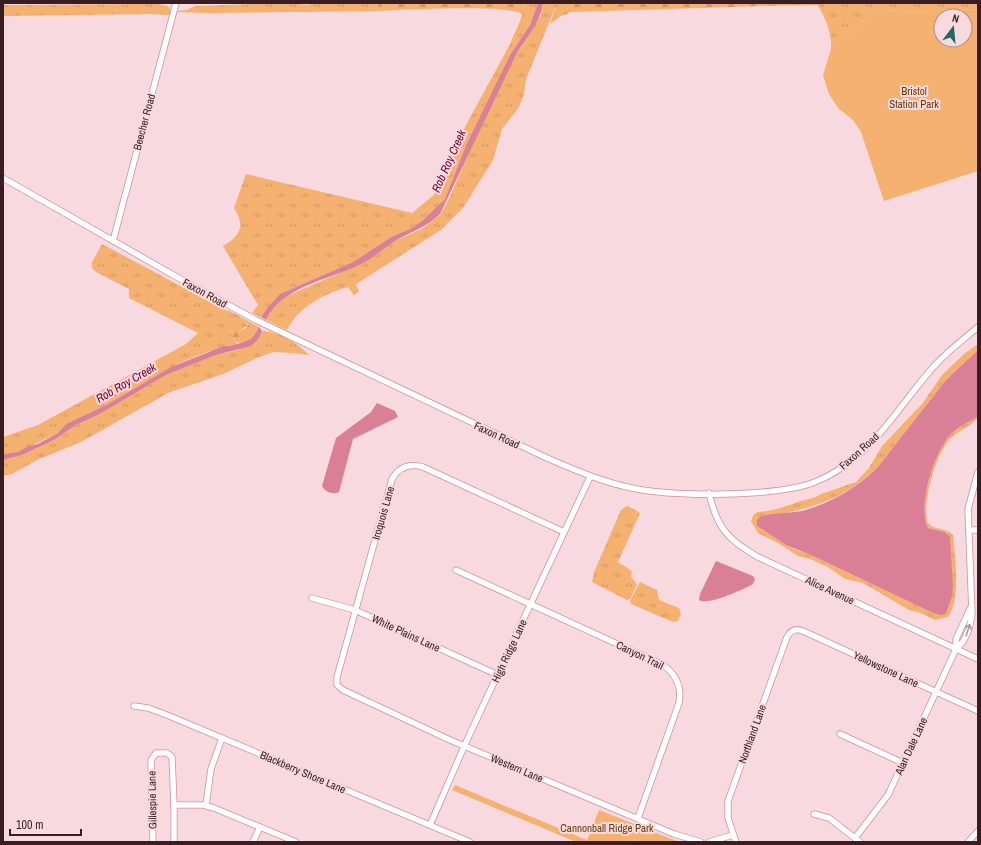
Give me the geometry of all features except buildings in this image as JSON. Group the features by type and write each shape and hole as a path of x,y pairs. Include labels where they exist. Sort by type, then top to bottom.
{"street":[{"name":"Beecher Road","path":"113,241 176,3"},
{"name":"Faxon Road","path":"3,178 256,320 364,373 590,477 633,488 674,493 710,493 790,488 814,482 835,472 856,457 878,435 937,363 978,328"},
{"name":"Iroquois Lane","path":"338,686 337,676 392,479 397,472 404,467 423,467 564,532"},
{"name":"Alan Dale Lane","path":"855,838 881,805 903,763 956,649 956,639 971,607 968,509 978,472"},
{"name":"High Ridge Lane","path":"430,825 465,746 590,477"},
{"name":"Alice Avenue","path":"710,493 714,514 724,531 739,546 758,558 978,659"},
{"path":"969,530 978,530"},
{"name":"Canyon Trail","path":"456,570 663,665 675,676 680,686 679,703 638,818"},
{"name":"White Plains Lane","path":"312,598 355,610 498,676"},
{"path":"971,607 978,608"},
{"name":"Yellowstone Lane","path":"793,630 803,630 978,711"},
{"name":"Northland Lane","path":"736,842 728,818 729,799 787,636 793,630"},
{"name":"Western Lane","path":"338,686 364,701 465,746 674,834 701,842"},
{"name":"Blackberry Shore Lane","path":"134,706 152,710 222,738 470,842"},
{"path":"840,734 903,763"},
{"path":"206,805 211,768 222,738"},
{"name":"Gillespie Lane","path":"152,842 152,760 156,753 167,753 172,757 174,842"},
{"name":"Gillespie Lane","path":"174,805 206,805 296,842"},
{"path":"814,814 829,818 860,842"},
{"path":"253,842 260,827"},
{"path":"968,842 978,831"},
{"path":"709,842 733,835"}],"green space":[{"path":"289,3 308,5 311,3 378,3 379,11 203,13 177,11 187,10 195,6"},
{"path":"378,3 525,3 522,14 513,11 477,8 379,11"},
{"path":"525,3 538,3 530,25 510,55 467,143 445,199 422,221 410,229 393,236 353,262 280,294 261,317 252,313 258,305 223,246 234,238 239,230 240,220 234,208 246,174 412,213 434,195 466,125 509,46 520,21"},
{"path":"543,3 557,3 526,79 524,94 519,107 502,129 493,160 463,208 441,230 356,284 359,292 354,295 348,287 330,293 313,302 298,314 292,322 287,330 293,333 266,320 274,306 285,297 365,262 395,241 423,228 440,215 449,199 485,116 515,57 541,15"},
{"path":"557,3 762,3 766,6 571,12 561,16 550,24"},
{"path":"762,3 978,3 978,9 933,8 933,11 921,12 885,10 870,15 831,49 831,37 828,26 818,5 766,6"},
{"path":"157,4 168,6 170,9 170,15 3,16 3,5"},
{"name":"Bristol Station Park","path":"973,9 978,9 978,171 884,201 861,132 853,120 838,108 829,94 823,75 831,49 870,15 885,10 921,12 933,11 933,48 973,48"},
{"path":"102,244 242,319 248,325 238,332 230,331 237,344 207,352 179,363 108,404 66,424 58,433 18,452 3,454 3,437 38,425 186,344 198,333 129,298 129,289 96,272 92,268 92,262"},
{"path":"228,310 259,327 250,339 240,343 236,342 230,331 241,330 249,324 227,311"},
{"path":"262,331 268,331 288,339 309,355 273,352 223,374 168,393 81,442 37,460 12,474 3,476 3,460 22,455 54,440 76,425 98,415 166,375 216,355 238,350 259,338"},
{"path":"978,344 978,350 946,380 877,468 865,479 852,488 825,502 796,511 764,516 761,529 792,548 811,555 933,613 946,614 952,584 950,537 945,532 928,528 925,518 926,494 933,467 944,443 956,430 978,417 952,437 944,447 931,480 926,504 928,523 953,535 956,565 956,589 955,600 948,617 935,620 921,613 909,610 863,583 845,579 828,567 810,559 798,556 778,543 758,533 751,521 754,514 813,498 856,482 869,468 882,446 922,404 942,375 964,354"},
{"path":"627,506 640,513 618,562 632,571 631,577 637,584 630,599 627,600 592,582 594,572 621,510"},
{"path":"640,582 657,590 659,600 679,608 681,614 678,621 673,622 631,604 630,601"},
{"name":"Cannonball Ridge Park","path":"455,785 587,840 599,810 679,842 576,842 452,790"}],"shaded area":[{"path":"538,3 543,3 539,18 515,57 440,214 424,226 395,241 365,262 296,291 274,308 266,320 261,317 280,294 353,262 393,236 410,229 422,221 445,199 467,143 510,55 530,25"},
{"path":"259,327 262,331 259,338 251,346 216,355 166,375 98,415 76,425 54,440 22,455 3,460 3,454 18,452 29,446 38,444 58,433 66,424 108,404 171,367 224,346 230,346 247,341 254,335"},
{"path":"978,350 978,417 956,430 944,443 933,467 926,494 925,518 928,528 945,532 950,537 953,586 952,596 946,614 941,615 933,613 811,555 786,545 757,526 757,520 760,517 771,514 806,510 825,503 853,488 870,475 946,380"},
{"path":"377,403 395,411 398,417 353,439 339,492 332,493 327,491 322,486 336,438 371,412"},
{"path":"716,561 753,576 755,579 753,584 718,599 710,601 699,600 700,594"}],"water label":[{"name":"Rob Roy Creek","path":"449,161"},
{"name":"Rob Roy Creek","path":"126,383"}]}
